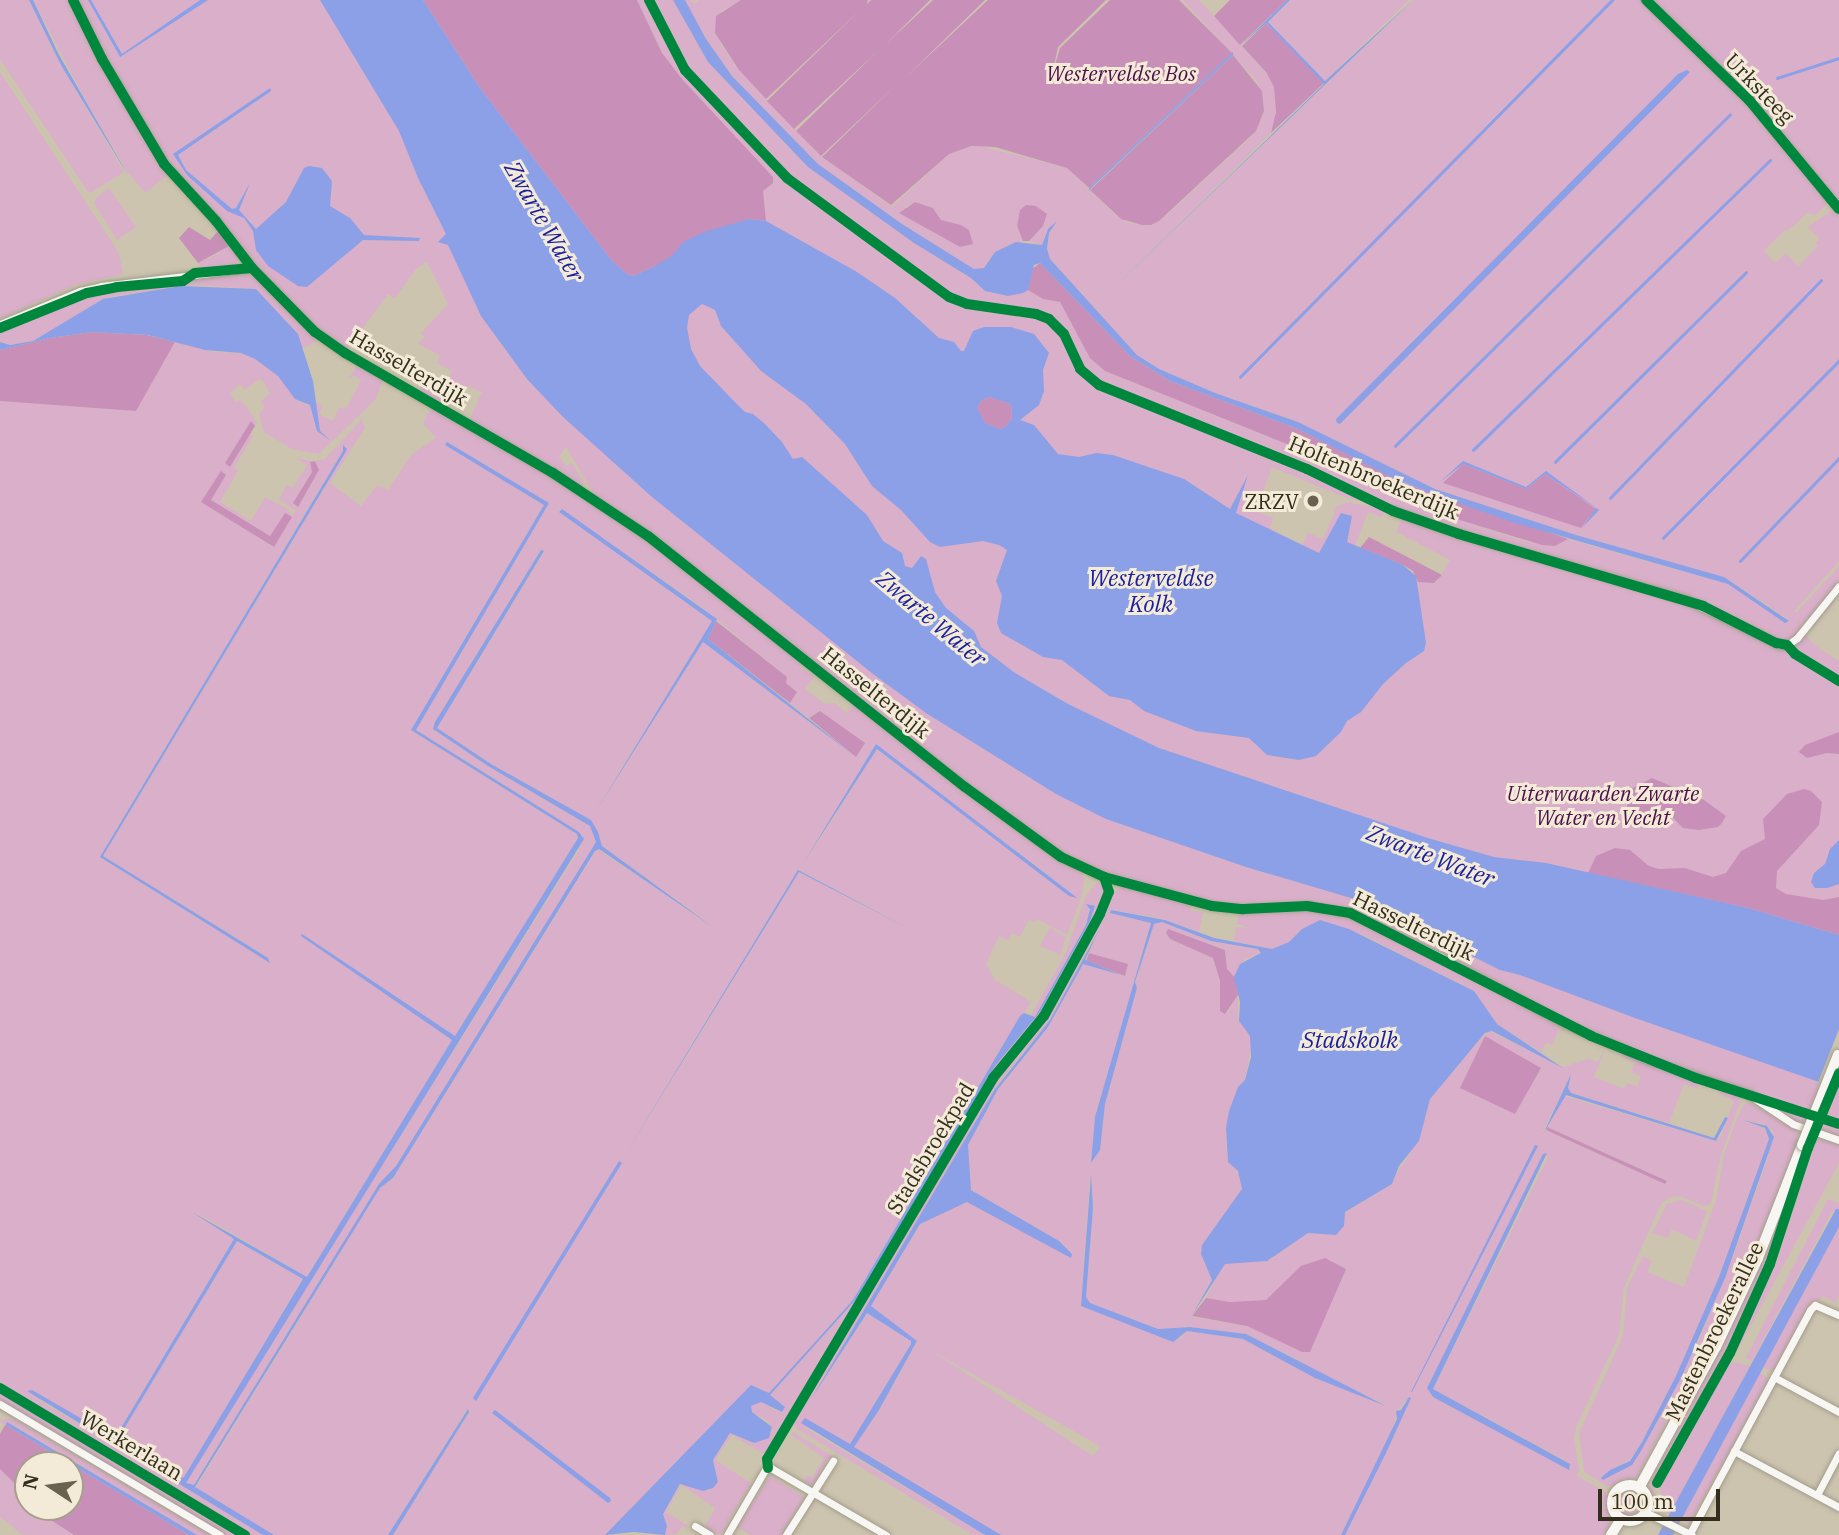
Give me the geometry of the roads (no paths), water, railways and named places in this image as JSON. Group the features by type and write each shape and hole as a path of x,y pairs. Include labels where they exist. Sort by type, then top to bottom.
{"main road":[{"name":"Mastenbroekerallee","path":"1639,1488 1716,1347 1758,1258 1839,1052"},
{"path":"1624,1486 1639,1488 1647,1501 1645,1512 1637,1519 1621,1519 1614,1511 1613,1496 1624,1486"},
{"path":"1611,1535 1621,1519"}],"street":[{"name":"Hasselterdijk","path":"73,0 102,59 164,164 216,221 252,268 306,324 333,346 534,461 648,536 965,787 1070,862 1104,877 1212,906 1243,909 1307,906 1350,913 1441,957 1567,1025 1648,1060 1748,1094 1793,1124 1839,1140"},
{"name":"Urksteeg","path":"1646,0 1754,106 1839,209"},
{"path":"0,324 80,291 101,286 252,268"},
{"name":"Holtenbroekerdijk","path":"1392,511 1459,534 1687,600 1776,643 1787,645 1797,638 1839,586"},
{"path":"1645,1512 1691,1535 1815,1305 1839,1315"},
{"path":"1774,1377 1839,1412"},
{"name":"Werkerlaan","path":"0,1404 220,1535"},
{"path":"1734,1451 1839,1507"},
{"path":"1817,1495 1839,1453"},
{"path":"786,1535 833,1461"},
{"path":"727,1535 768,1468 774,1468 886,1535"},
{"path":"695,1526 710,1535"}],"water":[{"path":"29,0 33,0 58,53 129,177 62,67"},
{"path":"88,0 91,0 122,54 200,0 208,0 120,57"},
{"path":"320,0 423,0 480,88 612,261 627,274 633,276 653,267 672,256 683,242 704,232 749,219 766,221 857,272 895,298 939,338 954,342 961,351 964,351 973,331 984,327 1011,327 1034,334 1049,353 1043,370 1044,391 1039,405 1020,420 1034,425 1058,454 1079,457 1096,453 1113,455 1184,479 1230,509 1248,475 1236,513 1319,553 1341,513 1352,516 1347,542 1403,565 1416,576 1426,643 1424,651 1383,684 1361,712 1347,721 1341,732 1316,756 1299,760 1267,755 1249,738 1196,731 1144,711 1130,700 1109,696 1062,660 1043,657 1001,633 997,623 1002,596 996,581 1007,550 983,541 940,547 930,542 901,510 872,486 845,444 806,404 761,371 721,326 715,310 702,304 689,315 687,328 691,349 700,366 730,397 745,412 753,414 764,423 793,459 802,457 867,515 883,541 902,553 905,566 912,568 921,556 926,559 935,592 946,608 974,631 981,647 1015,673 1068,704 1159,748 1431,839 1494,857 1546,863 1748,908 1839,935 1839,1089 1500,970 1361,901 1246,867 1106,819 1056,794 926,713 873,674 652,497 563,417 527,379 481,316 448,245 438,242 446,234 418,178 399,131","holes":["989,397 1011,404 1012,419 1000,429 985,423 977,408 981,401"]},
{"path":"673,0 685,0 706,39 732,76 818,164 902,224 974,269 984,268 995,252 1016,242 1042,245 1048,229 1057,221 1049,233 1047,249 1050,259 1137,355 1159,369 1215,393 1298,422 1435,489 1576,535 1724,577 1789,621 1785,623 1728,584 1512,522 1438,496 1391,477 1298,429 1170,381 1130,356 1040,263 1034,265 1028,290 1023,293 1008,296 985,291 971,278 914,243 808,167 708,62"},
{"path":"1290,0 1268,22 1325,81 1413,0 1099,302 1324,84 1266,23 1240,46"},
{"path":"1233,52 1233,55 1089,190 1089,188"},
{"path":"1687,70 1690,72 1340,424 1337,423 1336,419 1678,74"},
{"path":"270,88 271,91 178,155 186,170 232,209 236,208 250,183 239,210 256,229 286,202 304,168 322,168 332,181 330,206 350,218 364,235 420,238 419,241 363,240 307,287 298,286 268,266 256,250 253,231 244,218 227,211 187,175 173,154"},
{"path":"181,286 256,289 298,334 313,381 320,431 331,441 317,431 310,405 295,399 278,376 255,359 241,353 205,350 148,335 92,332 50,338 0,350 0,342 10,345 33,341 103,299"},
{"path":"447,442 549,503 416,730 579,832 584,839 186,1483 194,1485 379,1184 396,1166 596,842 590,826 488,766 433,729 541,550 544,551 437,728 491,764 591,820 602,846 713,927 599,849 595,851 393,1178 380,1188 195,1487 274,1535 263,1535 153,1468 155,1464 180,1479 184,1477 303,1279 237,1241 118,1439 148,1460 146,1464 27,1391 32,1390 115,1438 234,1239 192,1212 307,1277 452,1040 301,936 302,934 455,1036 578,838 577,834 411,730 544,505 445,445"},
{"path":"343,445 347,449 345,453 103,856 268,958 270,963 100,857 343,451"},
{"path":"1463,461 1526,487 1546,471 1599,510 1582,528 1596,508 1545,474 1526,489 1463,464 1440,482"},
{"path":"562,509 717,619 708,639 855,756 703,642 596,811 712,621 559,512"},
{"path":"876,744 1077,898 1069,896 877,749 804,862"},
{"path":"1839,840 1839,884 1815,888 1811,882 1814,873 1825,864 1830,849"},
{"path":"798,870 906,927 799,872 625,1155"},
{"path":"1086,904 1095,906 1090,921 1040,1012 995,1066 859,1296 770,1395 785,1407 782,1412 761,1402 751,1406 752,1412 772,1427 769,1438 754,1443 730,1433 713,1460 718,1482 713,1488 703,1491 680,1484 663,1514 667,1526 665,1535 634,1532 605,1535 751,1385 769,1393 853,1300 1020,1016 1024,1013 1035,1017 1086,925 1090,909"},
{"name":"Stadskolk","path":"1111,910 1165,920 1214,938 1272,949 1289,942 1302,929 1320,920 1349,929 1474,991 1497,1024 1563,1068 1492,1031 1485,1033 1430,1099 1419,1141 1399,1166 1392,1184 1345,1212 1344,1226 1336,1235 1308,1233 1267,1261 1225,1264 1191,1317 1212,1280 1201,1254 1202,1245 1242,1189 1238,1171 1228,1162 1226,1128 1229,1111 1238,1087 1245,1080 1251,1057 1250,1036 1239,1021 1240,1002 1234,977 1240,964 1261,953 1258,949 1211,941 1162,922 1154,924 1135,982 1137,988 1105,1104 1100,1150 1091,1163 1095,1117 1151,923 1110,913"},
{"path":"1099,930 1085,960 1121,975 1083,964 1048,1027 998,1089 968,1145 971,1190 1059,1241 1072,1254 1071,1258 967,1202 920,1224 871,1306 917,1341 879,1410 854,1447 1001,1535 985,1535 801,1423 805,1418 850,1444 911,1344 911,1341 867,1313 810,1401 995,1089 1050,1020"},
{"path":"1571,1074 1568,1088 1571,1093 1714,1138 1725,1117 1728,1118 1716,1141 1566,1095 1543,1134"},
{"path":"1743,1120 1767,1126 1774,1137 1725,1278 1681,1378 1641,1451 1632,1465 1603,1480 1601,1478 1610,1470 1630,1461 1642,1442 1676,1376 1719,1277 1769,1139 1765,1128"},
{"path":"1535,1145 1538,1146 1411,1392"},
{"path":"1547,1153 1433,1389 1570,1464 1569,1470 1433,1397 1427,1388 1543,1154"},
{"path":"619,1161 622,1163 476,1401 473,1398"},
{"path":"1091,1174 1093,1208 1086,1297 1090,1303 1158,1329 1190,1327 1246,1334 1386,1406 1315,1378 1243,1339 1187,1331 1173,1342 1081,1306"},
{"path":"1836,1209 1839,1209 1839,1227 1673,1535 1658,1535"},
{"path":"1409,1397 1411,1398 1386,1453 1345,1535 1341,1535 1397,1419 1396,1411 1401,1410"},
{"path":"468,1409 469,1412 393,1535 388,1535"},
{"path":"495,1410 611,1501 608,1503 492,1413"},
{"path":"7,1422 56,1451 49,1451 6,1425"},
{"path":"84,1468 197,1535 189,1535 84,1472"}],"waterway":[{"path":"1240,377 1612,0"},
{"path":"1777,78 1839,58"},
{"path":"1395,446 1730,115"},
{"path":"1473,450 1770,160"},
{"path":"1555,462 1746,272"},
{"path":"1610,498 1821,280"},
{"path":"1663,538 1839,361"},
{"path":"1740,561 1839,458"}],"place":[{"name":"ZRZV","path":"1313,501"}],"park label":[{"name":"Westerveldse Bos","path":"1121,73"},
{"name":"Uiterwaarden Zwarte Water en Vecht","path":"1603,805"}],"water label":[{"name":"Zwarte Water","path":"545,221"},
{"name":"Westerveldse Kolk","path":"1151,590"},
{"name":"Zwarte Water","path":"932,618"},
{"name":"Zwarte Water","path":"1431,855"}]}
